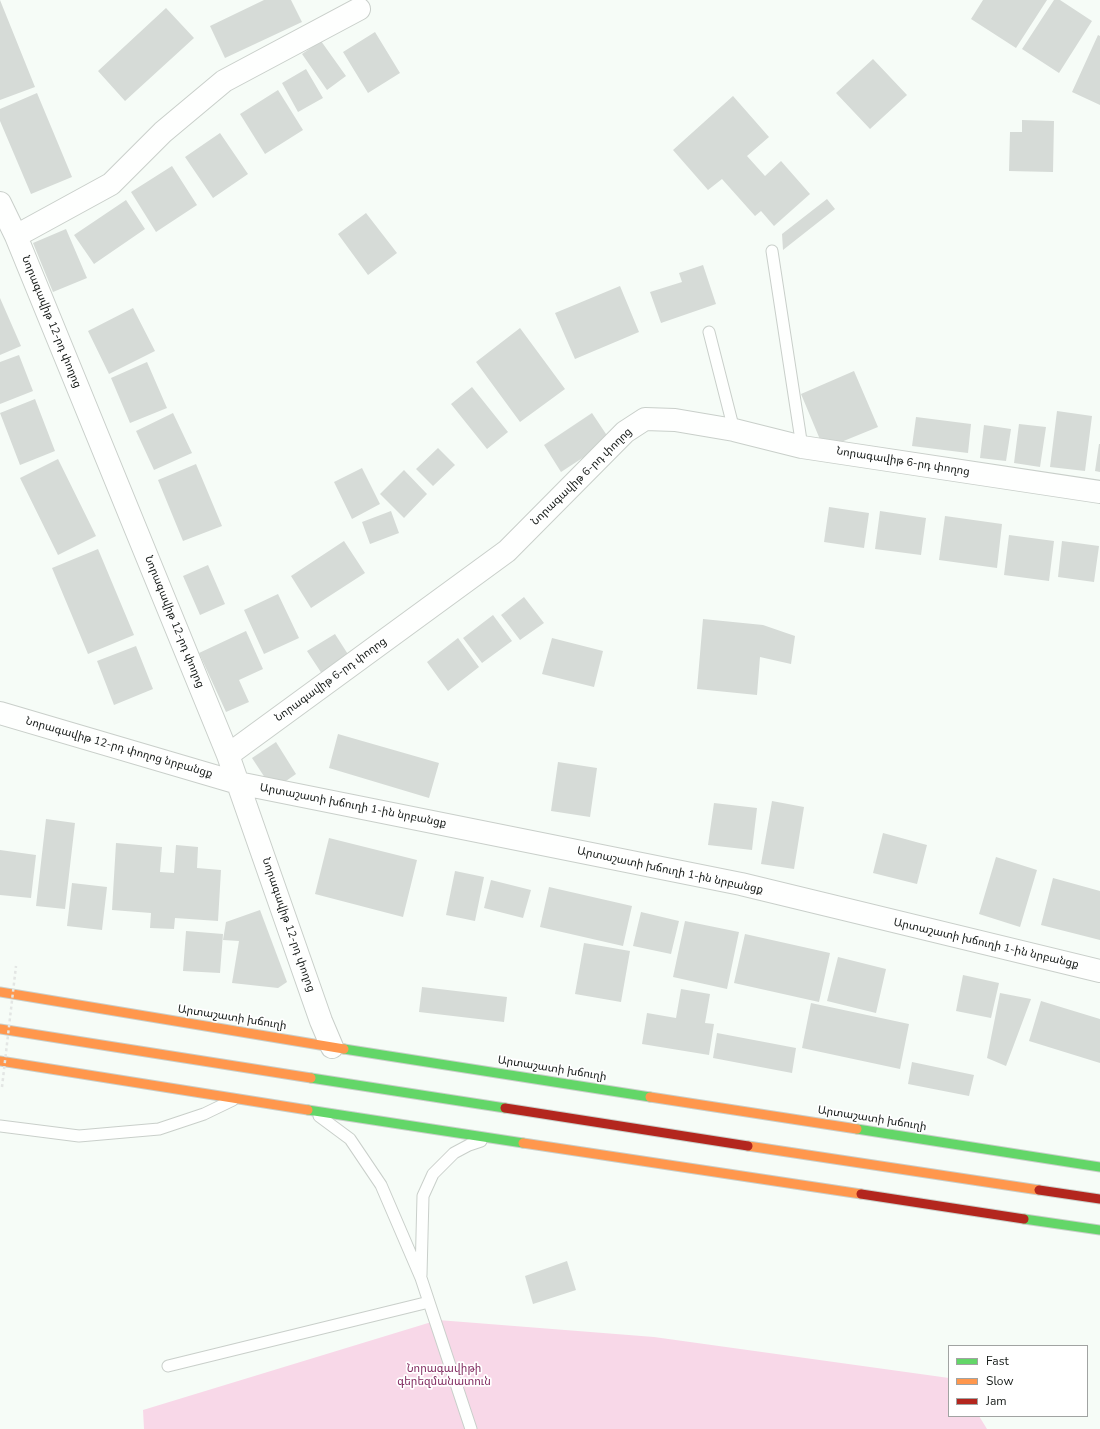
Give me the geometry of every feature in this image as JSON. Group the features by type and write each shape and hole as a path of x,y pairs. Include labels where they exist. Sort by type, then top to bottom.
{"main road":[{"name":"Արտաշատի խճուղի","path":"0,992 332,1047 1100,1167"},
{"path":"0,1029 675,1135 1100,1199"},
{"path":"0,1061 312,1111 1100,1230"}],"street":[{"path":"16,236 111,184 163,132 224,82 359,9"},
{"name":"Նորագավիթ 12-րդ փողոց","path":"0,203 16,236 228,755 321,1021 332,1047"},
{"name":"Նորագավիթ 6-րդ փողոց","path":"228,755 507,551 626,432 645,419 675,420 734,430 802,447 1100,492"},
{"name":"Նորագավիթ 12-րդ փողոց նրբանցք","path":"0,713 238,783"},
{"name":"Արտաշատի խճուղի 1-ին նրբանցք","path":"238,783 741,884 1100,971"}],"lane":[{"path":"772,251 802,447"},
{"path":"709,332 734,430"},
{"path":"0,1126 79,1136 158,1128 204,1114 238,1098"},
{"path":"312,1111 350,1139 381,1185 421,1278 471,1429"},
{"path":"421,1278 423,1196 433,1174 454,1153 469,1145 496,1138"},
{"path":"168,1366 429,1302"}],"path":[{"path":"2,1087 16,966"}],"green space":[{"name":"Նորագավիթի գերեզմանատուն","path":"438,1320 654,1337 948,1378 948,1417 980,1417 987,1429 144,1429 143,1410"}],"building":[{"path":"0,0 35,87 0,100"},
{"path":"264,0 291,0 302,22 225,58 210,26"},
{"path":"983,0 1047,0 1016,48 971,19"},
{"path":"1054,0 1060,0 1092,21 1059,73 1022,49"},
{"path":"166,8 194,38 125,101 98,71"},
{"path":"375,32 400,73 368,93 343,52"},
{"path":"1098,35 1100,36 1100,105 1072,92"},
{"path":"321,41 346,76 327,90 302,54"},
{"path":"873,59 907,95 870,129 836,93"},
{"path":"306,69 323,98 298,112 282,83"},
{"path":"278,90 303,130 265,154 240,114"},
{"path":"37,93 72,177 31,194 0,121 0,109"},
{"path":"733,96 769,137 747,156 765,176 781,161 810,194 774,226 761,211 755,216 722,179 708,190 673,150"},
{"path":"1022,120 1054,121 1053,172 1009,171 1010,132 1022,132"},
{"path":"220,133 248,174 213,198 185,157"},
{"path":"172,166 197,205 156,232 131,192"},
{"path":"827,199 835,209 783,250 782,234"},
{"path":"126,200 145,229 94,264 74,235"},
{"path":"366,213 397,253 368,275 338,234"},
{"path":"66,229 87,278 53,292 33,243"},
{"path":"703,265 716,304 661,323 650,292 682,282 679,273"},
{"path":"620,286 639,332 575,359 555,313"},
{"path":"0,298 21,346 0,355"},
{"path":"133,308 155,351 109,374 88,331"},
{"path":"520,328 565,389 520,422 476,362"},
{"path":"19,355 33,391 0,404 0,362"},
{"path":"147,362 167,408 130,423 111,378"},
{"path":"854,371 878,427 824,449 801,394"},
{"path":"472,387 508,432 487,449 451,404"},
{"path":"35,399 55,451 20,465 0,413"},
{"path":"1057,411 1092,416 1085,471 1050,467"},
{"path":"173,413 192,453 154,470 136,431"},
{"path":"592,413 610,440 561,472 544,445"},
{"path":"916,417 971,424 968,453 912,446"},
{"path":"1019,424 1046,427 1040,467 1014,463"},
{"path":"984,425 1011,429 1006,461 980,458"},
{"path":"1100,444 1100,472 1095,471"},
{"path":"438,448 455,465 433,486 416,469"},
{"path":"58,459 96,536 58,555 20,478"},
{"path":"196,464 222,526 183,541 158,480"},
{"path":"362,468 380,504 352,519 334,482"},
{"path":"404,470 427,494 404,518 380,494"},
{"path":"829,507 869,513 864,548 824,542"},
{"path":"391,511 399,533 370,544 362,522"},
{"path":"880,511 926,518 921,555 875,549"},
{"path":"945,516 1002,524 997,568 939,560"},
{"path":"1009,535 1054,541 1049,581 1004,575"},
{"path":"344,541 365,573 311,608 291,576"},
{"path":"1062,541 1099,546 1094,582 1058,577"},
{"path":"98,549 134,635 88,654 52,568"},
{"path":"208,565 225,604 200,615 183,576"},
{"path":"278,594 299,638 264,654 244,610"},
{"path":"524,597 544,623 520,640 501,615"},
{"path":"493,615 512,641 482,663 463,638"},
{"path":"703,619 763,625 795,636 791,664 760,657 757,695 697,689"},
{"path":"246,631 263,669 239,680 249,702 226,712 199,653"},
{"path":"335,634 351,659 324,677 307,651"},
{"path":"458,638 479,667 448,691 427,662"},
{"path":"552,638 603,651 594,687 542,674"},
{"path":"136,646 153,689 114,705 97,661"},
{"path":"338,734 439,763 429,798 329,768"},
{"path":"276,742 296,774 273,790 252,758"},
{"path":"558,762 597,768 590,817 551,811"},
{"path":"772,801 804,807 794,869 761,864"},
{"path":"714,803 757,808 752,850 708,845"},
{"path":"46,819 75,823 65,909 36,906"},
{"path":"883,833 927,845 917,884 873,873"},
{"path":"329,838 417,860 403,917 315,894"},
{"path":"116,843 162,847 160,872 174,873 176,845 198,847 197,868 221,870 218,921 175,918 174,929 150,928 151,913 112,910"},
{"path":"0,850 36,855 31,898 0,895"},
{"path":"996,857 1037,870 1020,927 979,914"},
{"path":"455,871 484,877 475,921 446,915"},
{"path":"1053,878 1100,891 1100,940 1041,925"},
{"path":"491,880 531,890 523,918 484,908"},
{"path":"72,883 107,887 102,930 67,926"},
{"path":"549,887 632,906 623,946 540,927"},
{"path":"260,910 287,982 278,988 232,983 239,941 223,940 226,922"},
{"path":"641,912 679,921 671,954 633,946"},
{"path":"685,921 739,932 727,989 673,977"},
{"path":"186,931 223,934 220,973 183,971"},
{"path":"745,934 830,953 819,1002 734,983"},
{"path":"584,943 630,951 621,1002 575,994"},
{"path":"838,957 886,969 876,1013 827,1001"},
{"path":"963,975 999,983 991,1018 956,1011"},
{"path":"422,987 507,997 504,1022 419,1012"},
{"path":"681,989 710,994 705,1023 714,1024 709,1055 642,1044 647,1013 676,1018"},
{"path":"1000,993 1031,999 1006,1066 987,1058"},
{"path":"1041,1001 1100,1019 1100,1063 1029,1041"},
{"path":"811,1003 909,1024 900,1069 802,1048"},
{"path":"717,1033 796,1048 792,1073 713,1058"},
{"path":"912,1062 974,1075 969,1096 908,1084"},
{"path":"567,1261 576,1290 533,1304 525,1276"}],"traffic: fast":[{"path":"344,1049 650,1097"},
{"path":"311,1078 505,1108"},
{"path":"308,1110 523,1143"},
{"path":"857,1129 1100,1167"},
{"path":"1024,1219 1100,1230"}],"traffic: slow":[{"path":"0,992 344,1049"},
{"path":"0,1029 311,1078"},
{"path":"0,1061 308,1110"},
{"path":"650,1097 857,1129"},
{"path":"523,1143 861,1194"},
{"path":"748,1146 1039,1190"}],"traffic: jam":[{"path":"505,1108 748,1146"},
{"path":"1039,1190 1100,1199"},
{"path":"861,1194 1024,1219"}]}
